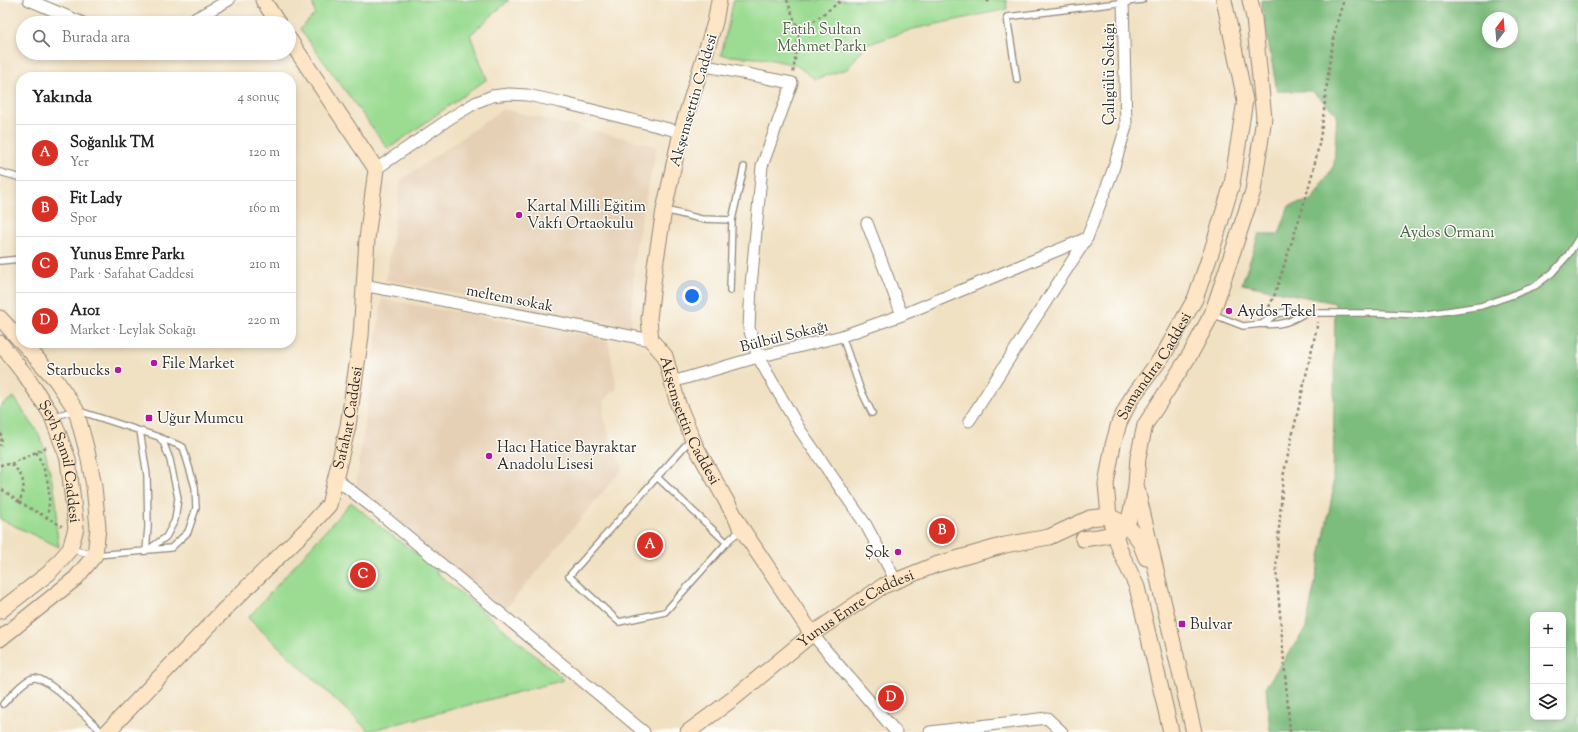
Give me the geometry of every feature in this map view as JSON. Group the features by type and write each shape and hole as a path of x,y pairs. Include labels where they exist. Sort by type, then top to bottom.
{"street":[{"path":"29,0 67,16"},
{"path":"200,16 229,0"},
{"path":"263,0 273,16"},
{"name":"Akşemsettin Caddesi","path":"719,0 715,22 681,132 664,210 655,266 649,319 651,340 665,356 678,404 692,438 742,529 812,634"},
{"name":"Samandıra Caddesi","path":"1109,516 1106,484 1113,445 1119,423 1131,400 1164,354 1195,299 1232,184 1245,100 1224,0"},
{"name":"Samandıra Caddesi","path":"1194,732 1136,485 1138,457 1145,425 1191,353 1212,314 1253,191 1264,118 1254,18 1250,0"},
{"name":"Çalıgülü Sokağı","path":"970,421 1087,238 1112,173 1126,127 1124,1"},
{"path":"296,49 376,169 452,116 477,102 492,96 509,94 527,95 681,132"},
{"path":"702,64 792,83 762,166 751,286 750,328 758,357 800,430 866,525 896,581"},
{"name":"Safahat Caddesi","path":"107,732 226,608 310,526 329,505 348,426 360,343 367,239 376,169"},
{"path":"867,223 902,315"},
{"name":"Bülbül Sokağı","path":"672,382 758,357 842,336 902,315 1087,238"},
{"name":"meltem sokak","path":"363,285 651,340"},
{"path":"0,318 16,336"},
{"name":"Şeyh Şamil Caddesi","path":"0,343 26,376 52,417 68,459 76,528 70,549 49,573 0,611"},
{"name":"Şeyh Şamil Caddesi","path":"27,348 56,380 76,410 88,455 94,486 98,528 95,555"},
{"path":"336,479 376,510 644,732"},
{"path":"1090,518 1100,503 1106,484"},
{"path":"1136,485 1120,529 1121,553 1137,587 1171,732"},
{"path":"1050,536 1090,518 1109,516 1120,529 1139,540 1164,604"},
{"path":"1050,536 1083,539 1107,535 1120,529"},
{"name":"Yunus Emre Caddesi","path":"688,732 734,698 812,634 883,586 935,565 1005,545 1050,536"},
{"path":"1083,539 1121,553"},
{"path":"0,639 76,578 95,555"},
{"path":"812,634 896,732"},
{"path":"930,732 1047,718 1062,732"}],"lane":[{"path":"1017,80 1007,17 1124,1 1142,0"},
{"path":"730,291 732,220 744,167"},
{"path":"0,172 16,177"},
{"path":"664,210 702,218 732,220"},
{"path":"1262,324 1276,314 1292,311 1305,313 1422,314 1481,306 1535,286 1552,273 1568,255 1578,239"},
{"path":"0,261 16,259"},
{"path":"1212,314 1243,326 1262,324 1275,325 1291,321 1305,313"},
{"path":"842,336 860,388 872,413"},
{"path":"52,417 76,410 158,437 183,447 195,487 196,508 188,532 171,548 95,555 70,549"},
{"path":"140,431 147,475 148,527 146,551"},
{"path":"146,551 166,537 175,520 178,498 170,460 164,444 158,437"},
{"path":"692,438 569,576 619,622 665,612 727,543 742,529"},
{"path":"657,477 727,543"},
{"path":"3,704 27,681 34,678 43,680 60,693 102,732"}],"path":[{"path":"787,0 799,32 792,83"},
{"path":"799,32 842,0"},
{"path":"1262,324 1275,294 1313,168 1322,122 1332,43 1344,0"},
{"path":"1290,732 1276,567 1283,477 1320,313"},
{"path":"0,433 2,438 0,446"},
{"path":"0,465 12,464 61,440"},
{"path":"36,452 46,474 50,495 47,517"},
{"path":"12,464 22,475 24,486 19,502"},
{"path":"0,488 19,502 75,533"}],"shaded area":[{"name":"Kartal Milli Eğitim Vakfı Ortaokulu","path":"503,109 657,146 635,250 631,327 386,280 401,180"},
{"name":"Hacı Hatice Bayraktar Anadolu Lisesi","path":"382,299 608,339 617,389 610,393 604,401 603,414 612,444 623,468 503,612 356,486"}],"green space":[{"path":"312,0 509,0 470,35 487,79 388,149 300,29 315,14"},
{"name":"Fatih Sultan Mehmet Parkı","path":"734,0 1006,0 1007,9 913,29 866,45 847,69 815,79 796,65 768,59 721,55"},
{"name":"Aydos Ormanı","path":"1261,0 1578,0 1578,732 1270,732 1266,686 1306,628 1333,491 1335,303 1242,284 1259,234 1279,234 1289,206 1312,200 1334,165 1337,114 1312,91 1277,91"},
{"path":"14,397 38,433 44,448 55,494 57,509 56,526 59,547 0,519 0,406"},
{"path":"351,502 388,533 438,569 436,572 564,680 369,731 248,618"}],"place":[{"name":"Kartal Milli Eğitim Vakfı Ortaokulu","path":"519,215"},
{"name":"Aydos Tekel","path":"1229,311"},
{"name":"File Market","path":"154,363"},
{"name":"Starbucks","path":"118,370"},
{"name":"Uğur Mumcu","path":"149,418"},
{"name":"Hacı Hatice Bayraktar Anadolu Lisesi","path":"489,456"},
{"name":"Fit Lady","path":"942,531"},
{"name":"Soğanlık TM","path":"650,545"},
{"name":"Şok","path":"898,552"},
{"name":"Yunus Emre Parkı","path":"363,575"},
{"name":"Bulvar","path":"1182,624"},
{"name":"A101","path":"891,698"}]}
